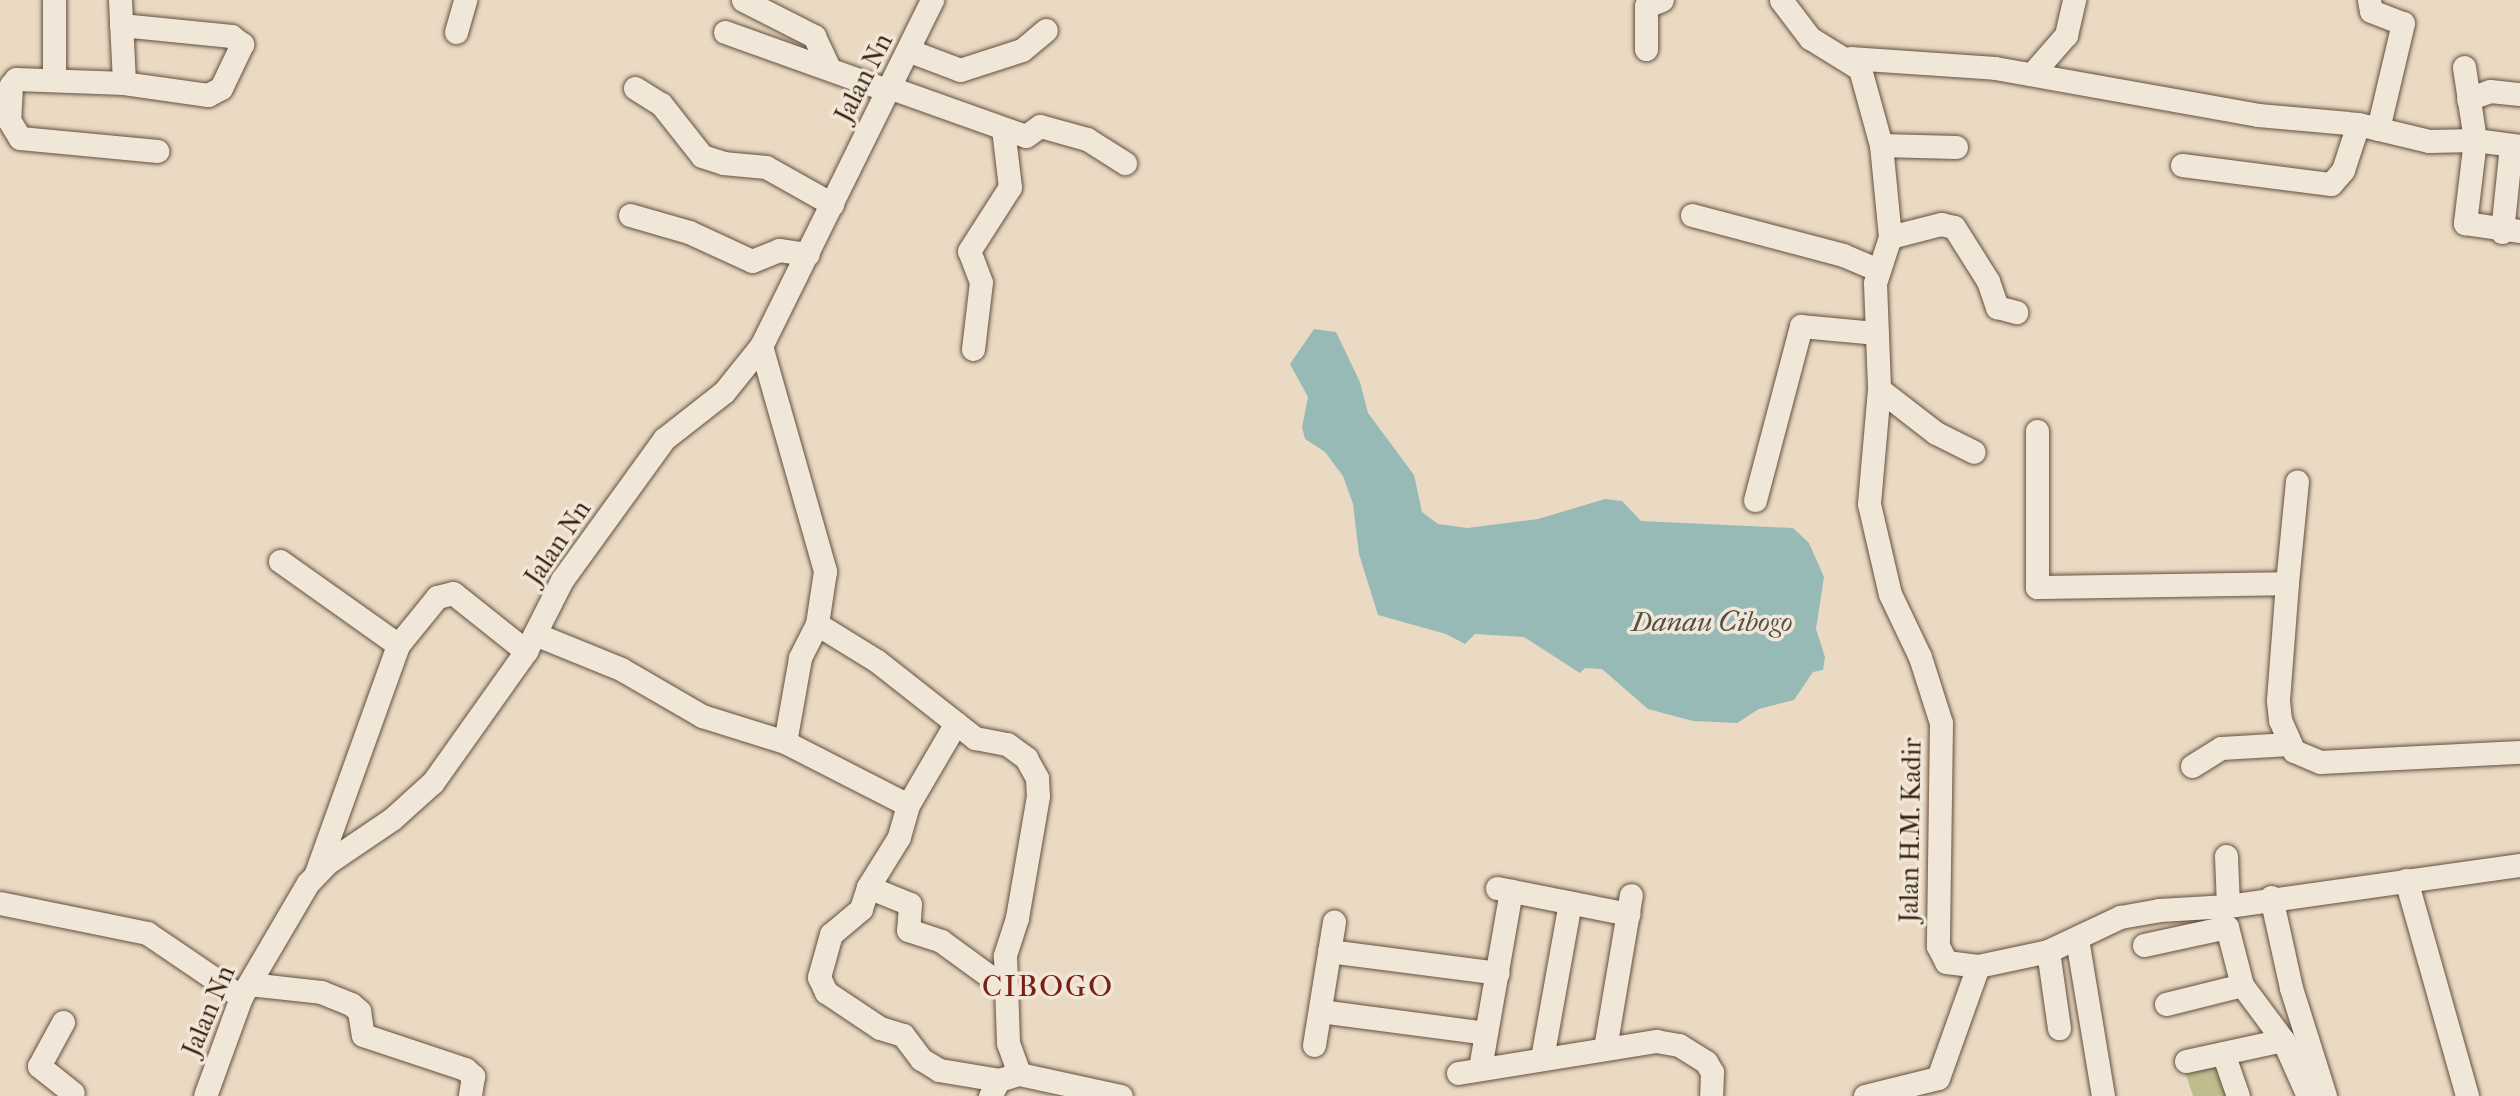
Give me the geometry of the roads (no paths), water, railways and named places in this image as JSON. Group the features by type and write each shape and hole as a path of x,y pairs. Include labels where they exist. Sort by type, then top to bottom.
{"street":[{"path":"54,0 54,77"},
{"path":"120,0 124,83"},
{"path":"456,32 465,0"},
{"path":"743,0 814,36 820,57 828,66"},
{"name":"Jalan Nn","path":"205,1096 245,991 316,873 392,819 433,782 530,643 562,580 664,439 724,392 761,346 891,90 932,0"},
{"path":"1646,49 1646,6 1662,0"},
{"path":"1781,0 1810,38 1850,58 1917,59 2032,74 2258,116 2368,127 2429,141 2474,140 2516,146 2511,232 2465,223 2474,140 2464,67"},
{"path":"2032,74 2066,35 2074,0"},
{"path":"2182,165 2332,184 2368,127 2403,23 2371,11 2369,0"},
{"path":"121,25 230,36 242,44 221,88 208,95 124,83 54,77 16,79 11,85 9,120 20,138 157,151"},
{"path":"910,51 960,69 1022,50 1046,30"},
{"path":"725,32 1026,136 1040,125 1087,139 1125,163"},
{"name":"Jalan H.M. Kadir","path":"1850,58 1860,68 1881,145 1890,237 1875,283 1879,389 1869,484 1872,527 1890,593 1920,657 1941,723 1938,946 1947,962 1978,966 2048,951 2120,917 2228,917 2271,897 2520,865"},
{"path":"635,88 661,104 702,156 723,163 765,167 832,204"},
{"path":"2469,99 2490,91 2520,94"},
{"path":"973,349 981,282 969,251 1010,187 1003,129"},
{"path":"1881,145 1956,147"},
{"path":"629,215 689,232 752,261 779,250 808,254"},
{"path":"1692,215 1843,255 1880,270"},
{"path":"1890,237 1941,224 1954,227 1988,281 1997,307 2016,312"},
{"path":"1755,500 1801,326 1877,332"},
{"path":"761,346 825,571 817,624 800,657 785,742"},
{"path":"1879,389 1936,433 1974,452"},
{"path":"2038,431 2036,585 2039,588 2287,583"},
{"path":"2297,481 2278,701 2289,744 2304,757 2320,762 2520,752"},
{"path":"280,561 398,645"},
{"path":"316,873 398,645 437,597 453,593 530,643 621,669 702,716 785,742 908,805"},
{"path":"817,624 877,661 975,738 1007,744 1026,758 1037,778 1038,796 1020,905 1005,956 1008,1043 1003,1083"},
{"path":"956,723 908,805 899,837 868,887 861,909 831,934 819,976 826,992 880,1028 903,1035 922,1059 939,1070 1003,1083 1121,1096"},
{"path":"2192,766 2221,748 2289,744"},
{"path":"2226,856 2228,917 2242,985 2283,1040 2308,1096"},
{"path":"2406,880 2467,1096"},
{"path":"868,887 910,904 908,930 941,941 1007,989"},
{"path":"1605,1048 1630,904 1570,902 1504,889 1497,973 1486,1033 1469,1070 1656,1041 1679,1045 1706,1062 1712,1072 1711,1096"},
{"path":"2271,897 2291,988 2325,1096"},
{"path":"1542,1058 1570,902"},
{"path":"0,903 135,928 158,938 245,991 321,992 351,1004 359,1012 363,1035 465,1069 473,1076 470,1096"},
{"path":"2144,945 2228,917"},
{"path":"1314,1045 1334,922"},
{"path":"2077,939 2103,1096"},
{"path":"1329,951 1497,973"},
{"path":"2048,951 2059,1028"},
{"path":"1866,1096 1938,1078 1978,966"},
{"path":"2166,1004 2242,985"},
{"path":"1320,1011 1486,1033"},
{"path":"63,1022 39,1066 76,1095"},
{"path":"2186,1061 2283,1040"},
{"path":"2223,1054 2238,1096"}],"water":[{"name":"Danau Cibogo","path":"1314,329 1336,332 1360,382 1368,413 1414,475 1422,512 1438,524 1467,528 1538,519 1605,499 1622,501 1641,521 1793,528 1809,543 1824,577 1816,629 1825,657 1823,670 1813,672 1794,700 1759,709 1737,723 1693,721 1648,709 1602,669 1585,668 1580,673 1524,637 1475,634 1465,644 1446,634 1378,615 1359,554 1353,504 1343,476 1325,452 1305,439 1302,427 1308,397 1290,364"}],"district":[{"name":"CIBOGO","path":"1048,987"}]}
